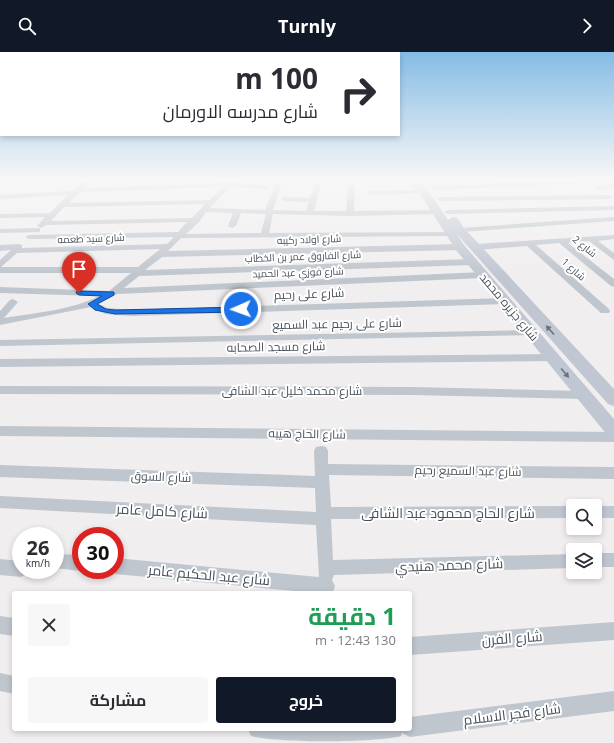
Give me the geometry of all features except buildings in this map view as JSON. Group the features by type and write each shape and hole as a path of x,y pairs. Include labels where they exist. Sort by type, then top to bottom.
{"main road":[{"name":"شارع جزيره محمد","path":"441,210 455,232 460,247 614,431"},
{"name":"شارع جزيره محمد","path":"455,232 476,247 614,400"},
{"path":"549,353 564,345"}],"street":[{"path":"0,265 57,210"},
{"path":"0,322 92,304 112,293 169,246 206,210"},
{"path":"214,210 300,213 329,217 351,217 384,210"},
{"path":"351,210 351,217"},
{"path":"232,226 238,211"},
{"path":"264,235 269,212"},
{"path":"298,224 300,213"},
{"path":"0,216 52,215"},
{"path":"29,237 455,232 614,219"},
{"path":"44,223 196,220"},
{"path":"0,231 37,230"},
{"path":"476,247 614,236"},
{"path":"590,238 614,257"},
{"name":"شارع 2","path":"561,241 614,284"},
{"name":"شارع 1","path":"529,243 605,311"},
{"name":"شارع سيد طعمه","path":"14,252 169,246"},
{"name":"شارع اولاد ركيبه","path":"159,254 460,247"},
{"path":"0,248 14,252"},
{"path":"0,256 14,252"},
{"name":"شارع الفاروق عمر بن الخطاب","path":"0,270 138,271 472,262"},
{"name":"شارع فوزي عبد الحميد","path":"0,290 112,293 483,275"},
{"name":"شارع على رحيم","path":"92,304 105,311 133,313 505,301"},
{"path":"0,318 13,302"},
{"name":"شارع على رحيم عبد السميع","path":"0,343 531,333"},
{"name":"شارع مسجد الصحابه","path":"0,363 549,353"},
{"name":"شارع محمد خليل عبد الشافى","path":"0,390 413,391 584,395"},
{"name":"شارع الحاج هيبه","path":"0,431 614,437"},
{"path":"321,450 327,590"},
{"name":"شارع السوق","path":"0,471 322,476"},
{"name":"شارع عبد السميع رحيم","path":"322,476 614,473"},
{"name":"شارع كامل عامر","path":"0,502 323,516"},
{"name":"شارع الحاج محمود عبد الشافى","path":"323,516 566,512"},
{"path":"602,512 614,512"},
{"path":"602,560 614,560"},
{"name":"شارع محمد هنيدي","path":"326,568 566,561"},
{"path":"0,566 12,568"},
{"name":"شارع عبد الحكيم عامر","path":"124,567 327,590"},
{"path":"0,625 12,627"},
{"name":"شارع الفرن","path":"412,646 614,631"},
{"path":"0,682 12,685"},
{"name":"شارع فجر الاسلام","path":"412,727 614,701"},
{"path":"275,731 335,738 381,731"}],"route":[{"path":"79,293 111,294 92,304 105,311 115,312 133,313 241,309"}]}
